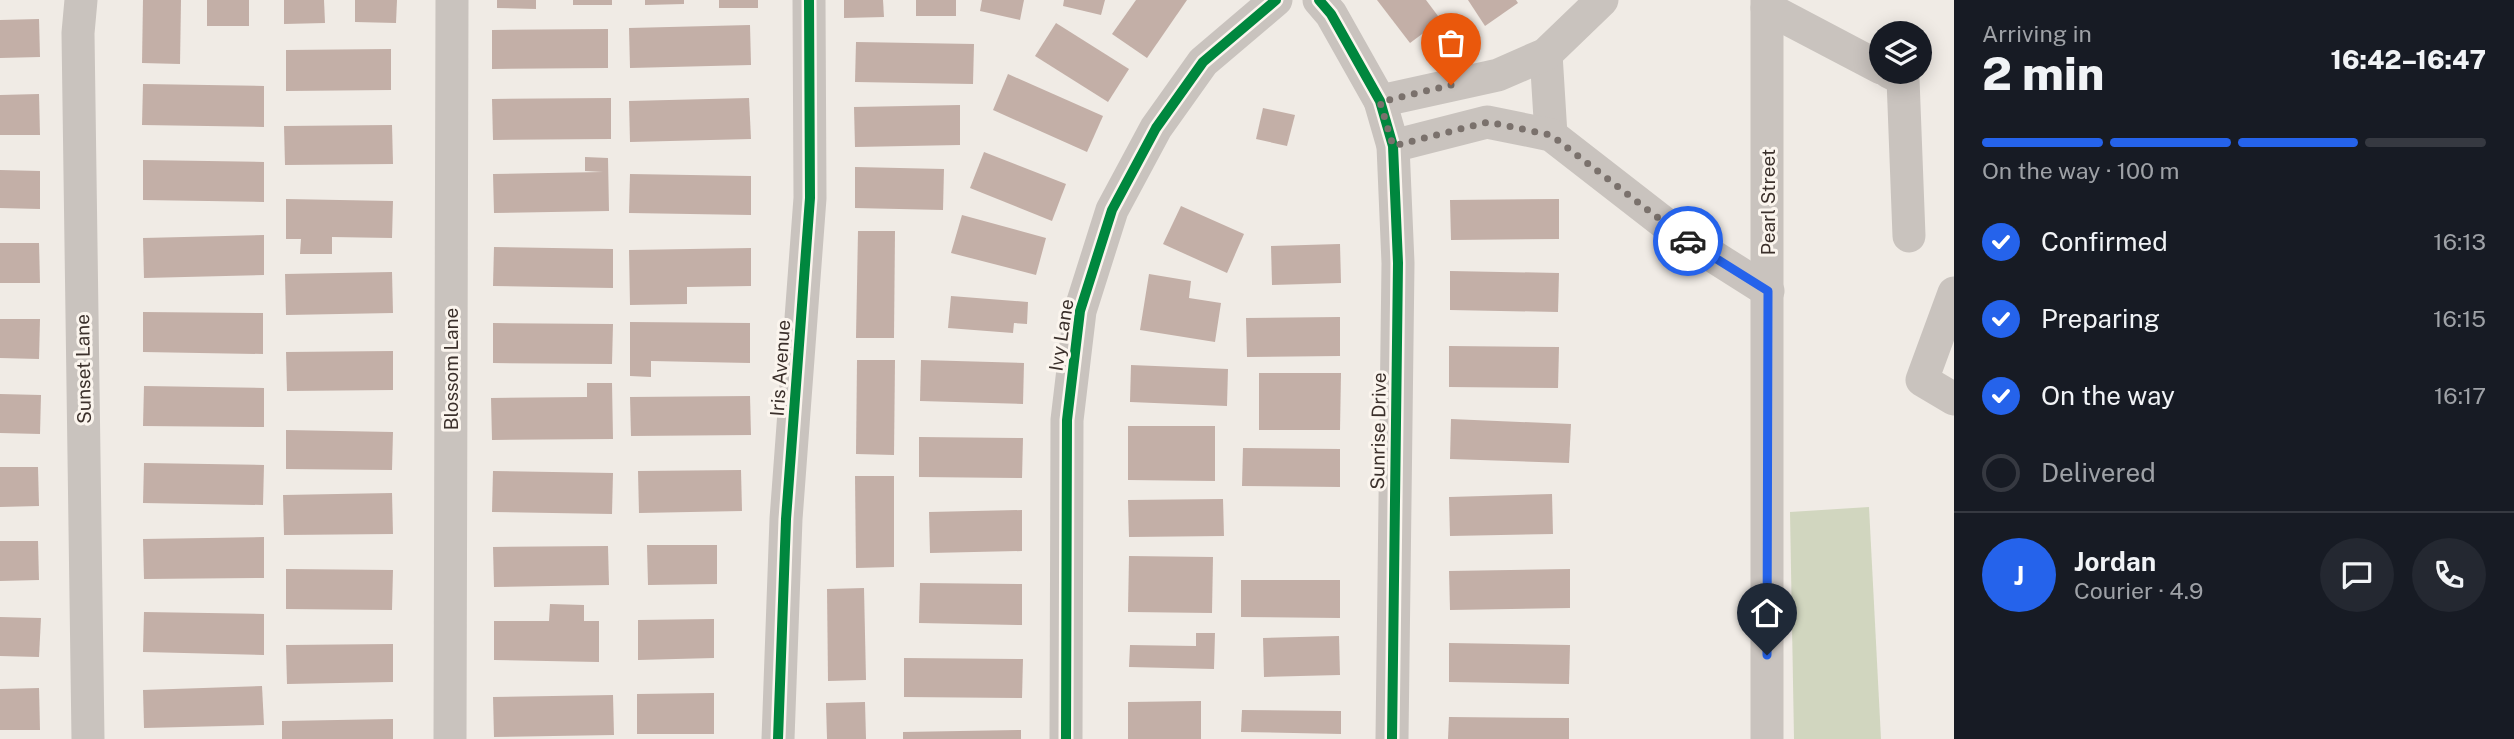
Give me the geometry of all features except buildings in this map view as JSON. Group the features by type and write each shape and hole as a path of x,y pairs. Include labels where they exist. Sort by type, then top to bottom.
{"street":[{"name":"Sunset Lane","path":"81,0 78,33 88,739"},
{"name":"Blossom Lane","path":"450,739 452,0"},
{"name":"Iris Avenue","path":"778,739 786,519 810,198 809,0"},
{"name":"Ivy Lane","path":"1066,739 1067,420 1080,311 1112,210 1156,128 1203,62 1276,0"},
{"path":"1319,0 1331,14 1387,124"},
{"path":"1387,124 1546,54 1602,0"},
{"path":"1767,4 1869,61"},
{"name":"Pearl Street","path":"1767,4 1767,739"},
{"path":"1546,54 1551,135"},
{"path":"1903,84 1909,236"},
{"path":"1387,124 1488,122 1551,135 1681,236 1768,291"},
{"name":"Sunrise Drive","path":"1387,124 1398,263 1392,739"},
{"path":"1954,293 1922,380 1954,398"}],"green space":[{"path":"1869,507 1881,739 1794,739 1790,512"}],"cycle path":[{"path":"778,739 786,519 810,198 809,0"},
{"path":"1066,739 1067,420 1080,311 1112,210 1156,128 1203,62 1276,0"},
{"path":"1319,0 1331,14 1380,101 1393,146 1398,263 1392,739"}],"way so far":[{"path":"1451,85 1380,102 1393,146 1488,122 1551,135 1688,241"}],"route":[{"path":"1688,241 1768,291 1767,655"}]}
